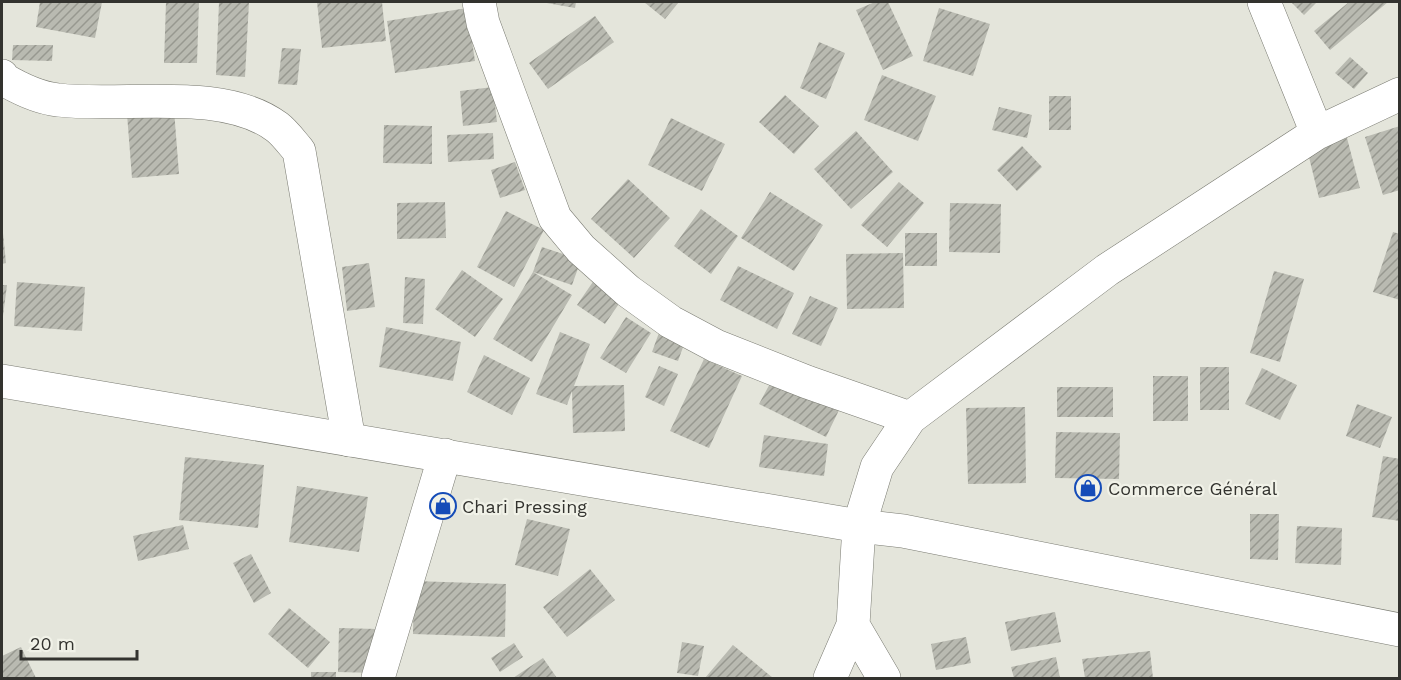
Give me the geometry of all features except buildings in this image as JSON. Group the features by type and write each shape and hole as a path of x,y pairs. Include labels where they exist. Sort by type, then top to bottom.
{"street":[{"path":"479,2 483,23 555,218 581,249 627,291 671,322 716,346 807,382 910,418"},
{"path":"1264,2 1317,133"},
{"path":"2,76 3,79 24,91 57,100 207,103 244,110 278,127 299,151 349,440"},
{"path":"830,678 853,624 859,526 877,467 910,418 1107,270 1317,133 1400,94"},
{"path":"2,381 859,526 903,531 1400,630"},
{"path":"378,678 445,455"},
{"path":"853,624 884,678"}],"place":[{"name":"Commerce Général","path":"1088,488"},
{"name":"Chari Pressing","path":"443,506"}]}
